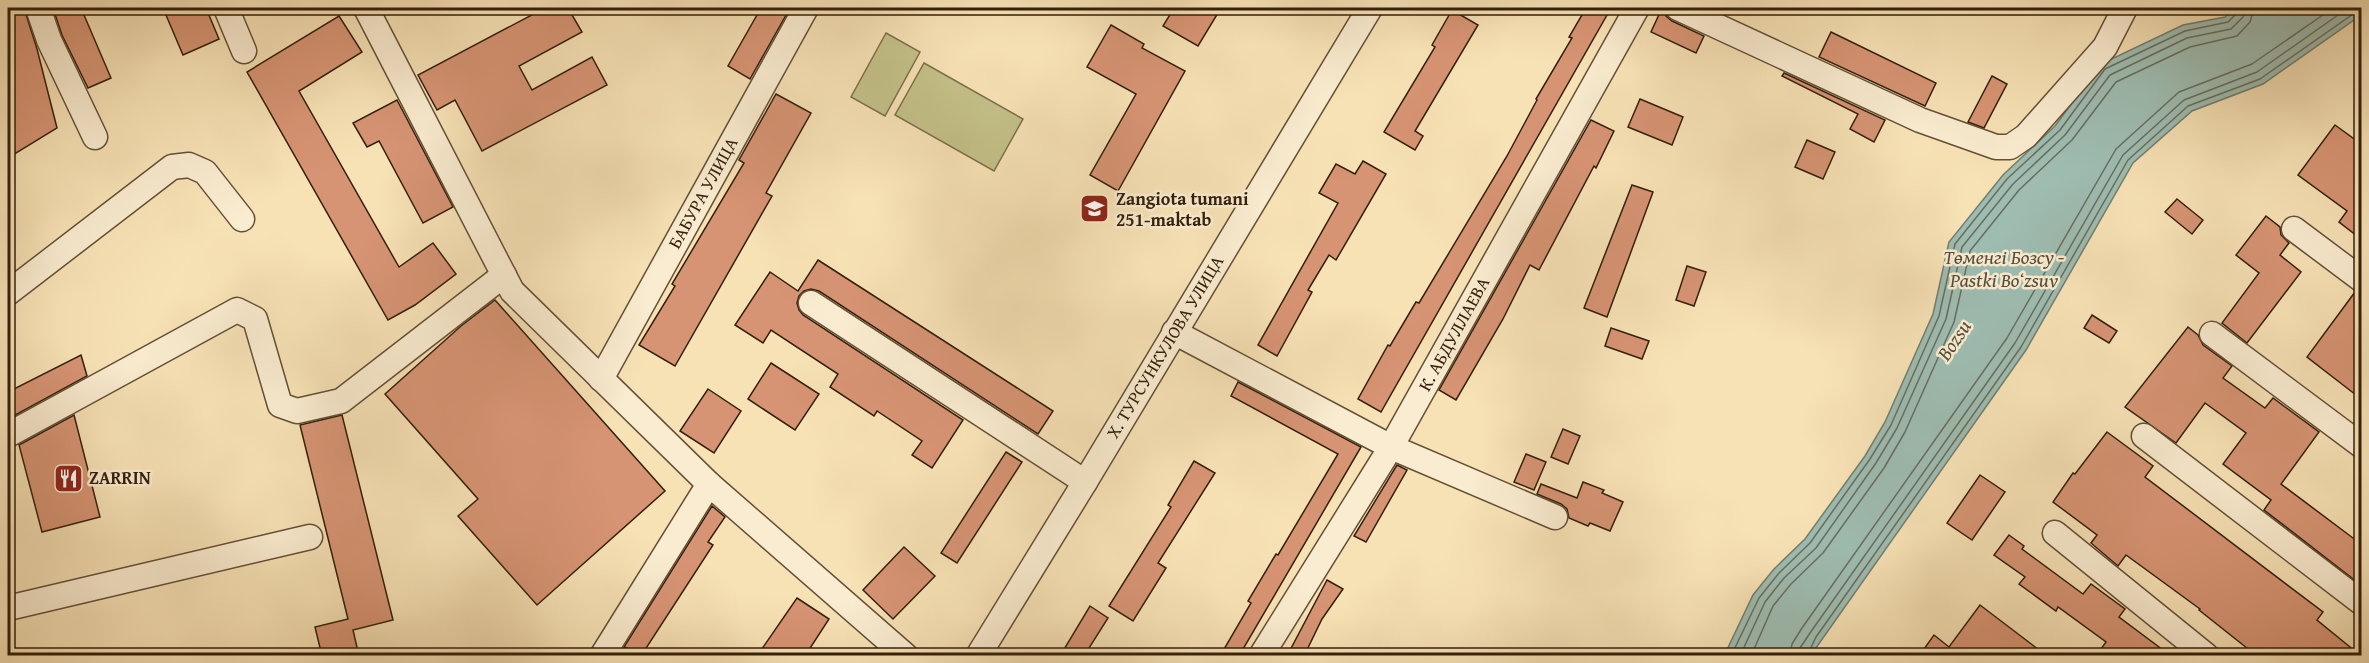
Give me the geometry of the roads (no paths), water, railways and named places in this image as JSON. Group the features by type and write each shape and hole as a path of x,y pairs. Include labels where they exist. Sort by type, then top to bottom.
{"street":[{"path":"38,8 49,40 95,137"},
{"path":"226,8 244,51"},
{"path":"366,8 512,291 709,484 906,656"},
{"name":"БАБУРА УЛИЦА","path":"601,380 806,8"},
{"name":"Х. ТУРСУНКУЛОВА УЛИЦА","path":"978,656 1370,8"},
{"name":"К. АБДУЛЛАЕВА","path":"1261,656 1390,447 1637,8"},
{"path":"1678,8 1920,120 1996,147 2010,147 2026,136 2106,47 2125,8"},
{"path":"8,292 172,167 189,165 205,172 242,219"},
{"path":"2294,229 2361,280"},
{"path":"8,435 237,310 255,319 280,405 297,411 341,401 504,275"},
{"path":"811,303 1085,482"},
{"path":"1174,332 1390,447 1555,517"},
{"path":"2212,334 2361,446"},
{"path":"2144,436 2361,603"},
{"path":"602,656 709,484"},
{"path":"2055,533 2207,656"},
{"path":"8,608 310,537"}],"water":[{"name":"Төменгі Бозсу - Pastki Boʻzsuv","path":"2234,8 2361,8 2361,15 2263,84 2192,111 2133,163 2026,350 1811,655 1724,656 1753,595 1774,569 1805,539 1865,456 1885,422 1933,314 1949,242 2003,175 2055,126 2101,64 2183,25 2225,17"}],"place":[{"name":"Zangiota tumani 251-maktab","path":"1095,209"},
{"name":"ZARRIN","path":"68,478"}],"water label":[{"name":"Bozsu","path":"1954,340"}]}
